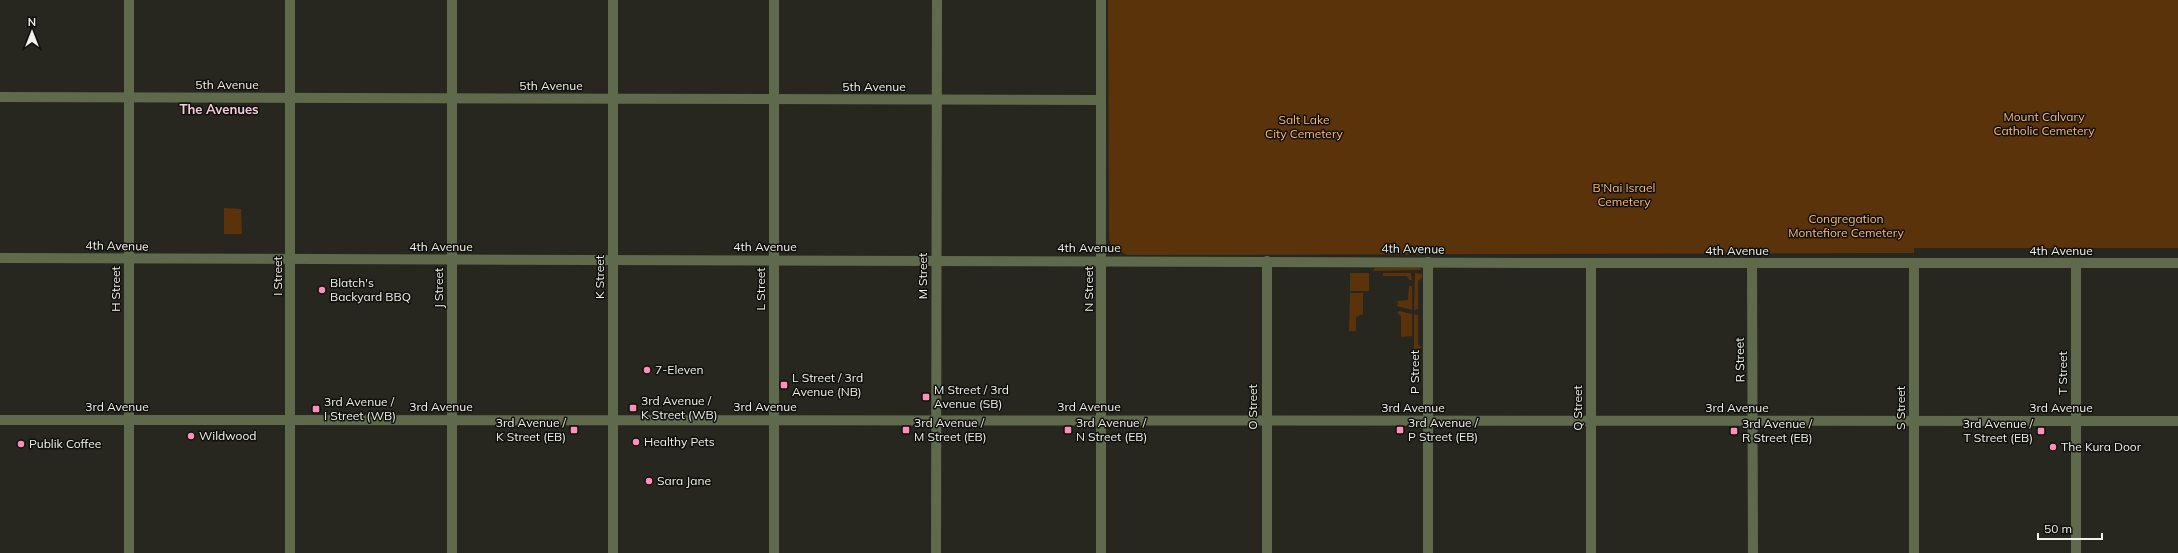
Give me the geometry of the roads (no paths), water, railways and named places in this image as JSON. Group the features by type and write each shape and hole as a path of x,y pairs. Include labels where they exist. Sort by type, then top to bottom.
{"street":[{"name":"H Street","path":"129,0 129,553"},
{"name":"I Street","path":"290,0 290,553"},
{"name":"J Street","path":"452,0 452,553"},
{"name":"K Street","path":"613,0 613,553"},
{"name":"L Street","path":"774,0 774,553"},
{"name":"M Street","path":"936,553 937,0"},
{"name":"N Street","path":"1101,0 1101,553"},
{"name":"5th Avenue","path":"0,97 613,100 1101,100"},
{"name":"4th Avenue","path":"0,258 291,260 1102,260 1591,263 2178,263"},
{"name":"O Street","path":"1267,262 1267,553"},
{"name":"P Street","path":"1428,262 1428,553"},
{"name":"Q Street","path":"1591,263 1591,553"},
{"name":"R Street","path":"1752,263 1753,553"},
{"name":"S Street","path":"1914,263 1914,553"},
{"name":"T Street","path":"2076,264 2076,553"},
{"name":"3rd Avenue","path":"0,420 2178,421"}],"place":[{"name":"Blatch's Backyard BBQ","path":"322,290"},
{"name":"7-Eleven","path":"647,370"},
{"name":"L Street / 3rd Avenue (NB)","path":"784,385"},
{"name":"M Street / 3rd Avenue (SB)","path":"926,397"},
{"name":"3rd Avenue / K Street (WB)","path":"633,408"},
{"name":"3rd Avenue / I Street (WB)","path":"316,409"},
{"name":"3rd Avenue / K Street (EB)","path":"574,430"},
{"name":"3rd Avenue / M Street (EB)","path":"906,430"},
{"name":"3rd Avenue / N Street (EB)","path":"1068,430"},
{"name":"3rd Avenue / P Street (EB)","path":"1400,430"},
{"name":"3rd Avenue / R Street (EB)","path":"1734,431"},
{"name":"3rd Avenue / T Street (EB)","path":"2041,431"},
{"name":"Wildwood","path":"191,436"},
{"name":"Healthy Pets","path":"636,442"},
{"name":"Publik Coffee","path":"21,444"},
{"name":"The Kura Door","path":"2053,447"},
{"name":"Sara Jane","path":"649,481"}],"district":[{"name":"The Avenues","path":"219,109"}],"park label":[{"name":"Mount Calvary Catholic Cemetery","path":"2044,124"},
{"name":"Salt Lake City Cemetery","path":"1304,127"},
{"name":"B'Nai Israel Cemetery","path":"1624,195"},
{"name":"Congregation Montefiore Cemetery","path":"1846,226"}]}
